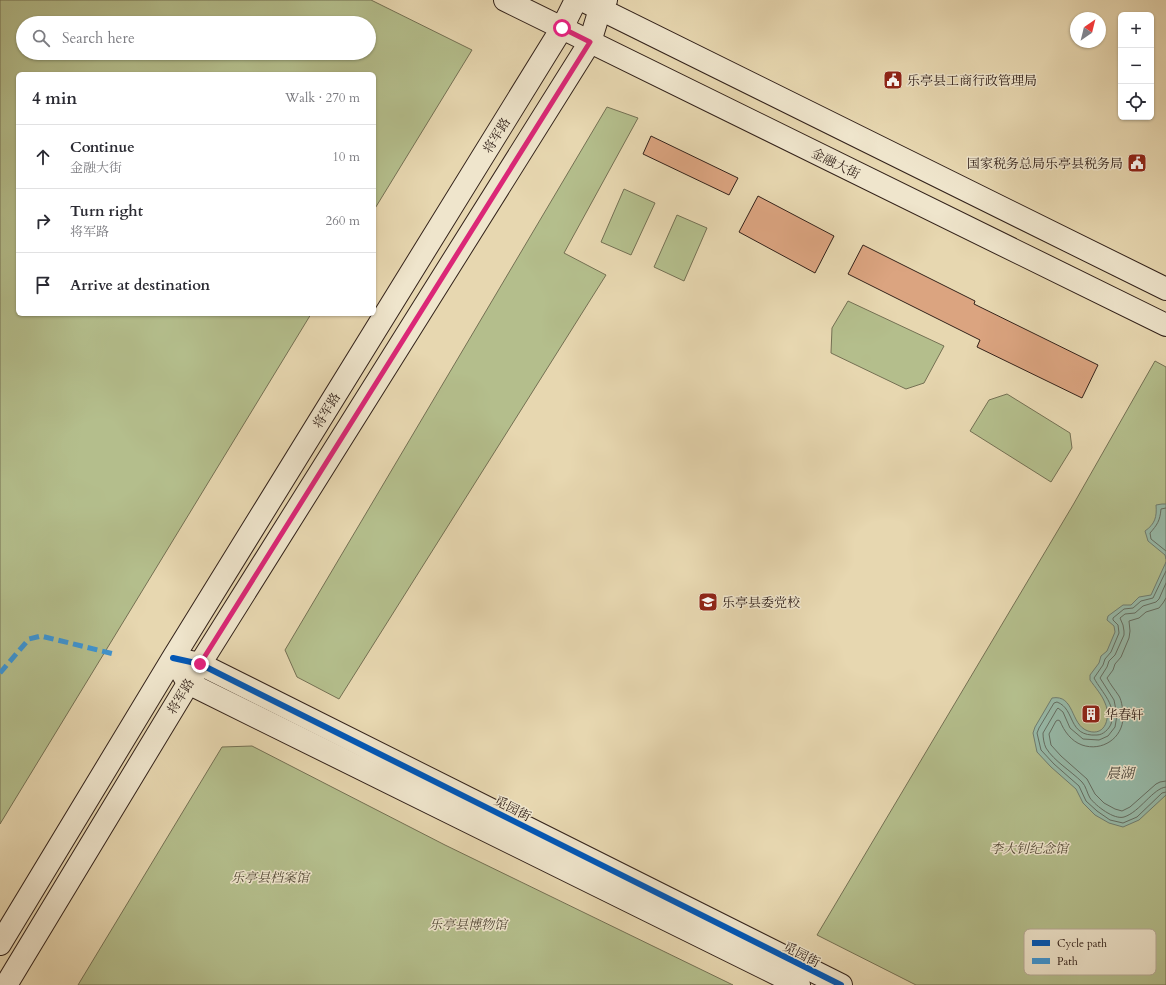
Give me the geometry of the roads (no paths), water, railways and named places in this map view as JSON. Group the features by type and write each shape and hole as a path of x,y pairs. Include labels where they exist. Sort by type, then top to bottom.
{"main road":[{"name":"金融大街","path":"505,0 1166,325"},
{"name":"将军路","path":"0,944 173,658 562,28 576,0"},
{"name":"将军路","path":"6,985 188,683 590,42 596,3"},
{"path":"596,3 1166,289"},
{"path":"173,658 188,683 799,985"},
{"name":"觅园街","path":"173,658 200,664 828,982"}],"water":[{"path":"1166,504 1166,559 1165,555 1148,541 1145,531 1155,520 1156,505"},
{"name":"晨湖","path":"1166,562 1166,795 1139,820 1123,827 1109,823 1095,815 1083,803 1076,789 1051,767 1037,752 1033,733 1052,698 1059,698 1069,705 1082,728 1094,732 1103,728 1107,719 1107,708 1102,697 1090,680 1090,675 1099,663 1101,656 1107,651 1115,632 1114,626 1107,620 1108,616 1123,605 1131,605 1139,597 1151,595"}],"place":[{"name":"乐亭县工商行政管理局","path":"893,80"},
{"name":"国家税务总局乐亭县税务局","path":"1137,163"},
{"name":"乐亭县委党校","path":"708,602"},
{"name":"华春轩","path":"1091,714"}],"park label":[{"name":"李大钊纪念馆","path":"1029,848"},
{"name":"乐亭县档案馆","path":"270,877"},
{"name":"乐亭县博物馆","path":"468,924"}]}
